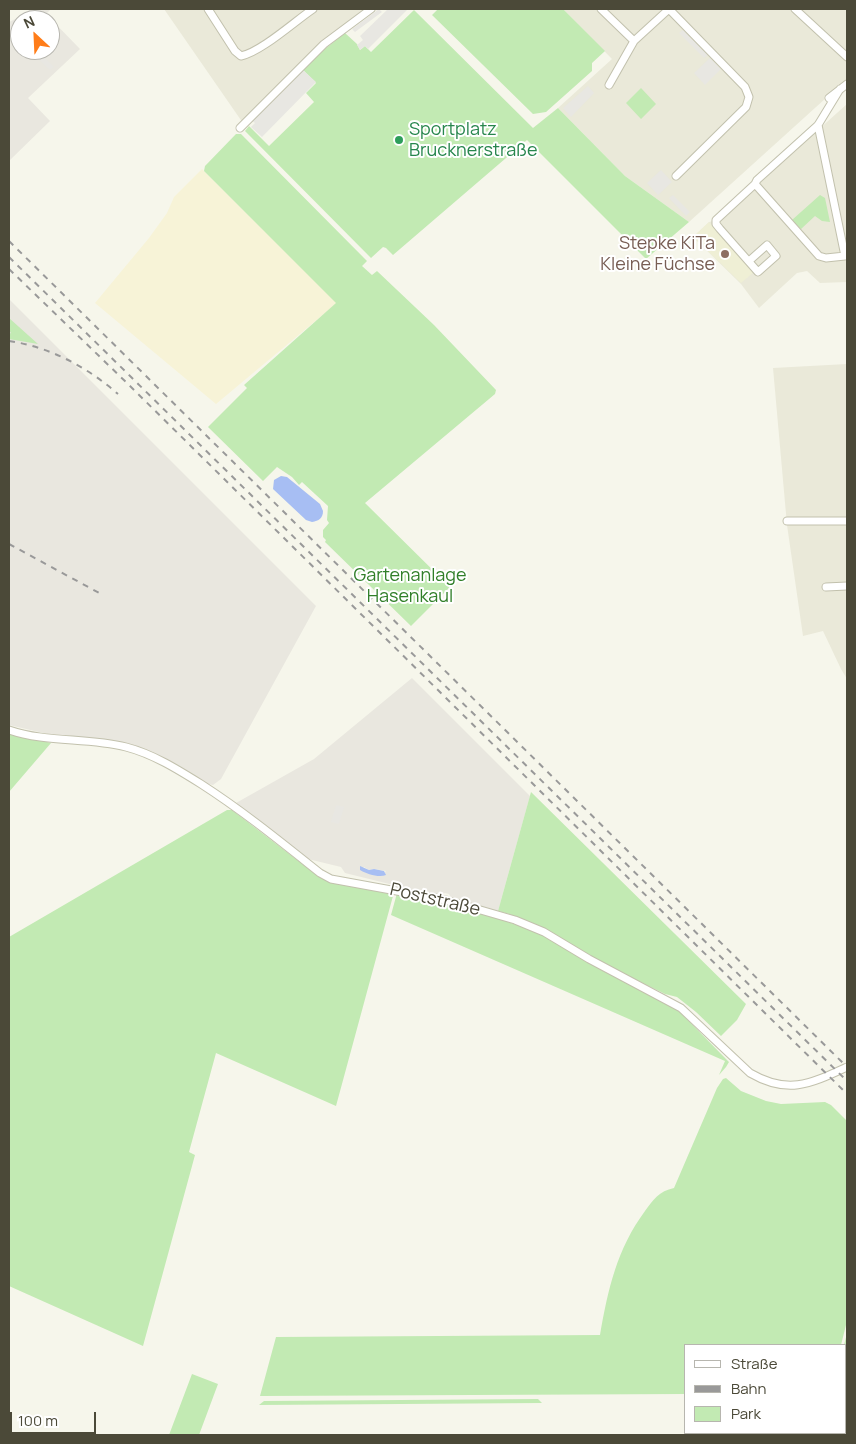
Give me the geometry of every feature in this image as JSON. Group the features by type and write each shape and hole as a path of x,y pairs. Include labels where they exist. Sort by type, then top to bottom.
{"street":[{"path":"208,9 235,51 241,56 258,48 313,9"},
{"path":"240,128 324,44 371,9"},
{"path":"601,9 634,41"},
{"path":"608,85 634,41 669,9 745,87 749,97 746,107 676,176"},
{"path":"796,9 847,58"},
{"path":"829,98 847,84"},
{"path":"749,261 716,224 716,220 818,125 840,89"},
{"path":"755,184 819,256 826,258 845,256 818,125"},
{"path":"787,521 847,521"},
{"path":"826,587 847,586"},
{"name":"Poststraße","path":"9,730 49,738 108,744 143,752 164,762 231,804 320,873 331,878 446,900 515,920 544,932 589,959 681,1008 750,1073 763,1081 785,1086 803,1085 847,1068"}],"shaded area":[{"path":"30,9 50,10 29,10"},
{"path":"164,9 378,9 345,33 303,70 245,126"},
{"path":"379,9 382,12 355,32 352,29"},
{"path":"388,9 408,9 368,49 365,46 360,50 357,45 363,40 360,36"},
{"path":"563,9 847,9 847,79 689,222 625,176 558,108 612,59"},
{"path":"9,22 10,60 60,60 60,28 80,49 28,98 50,121 9,161"},
{"path":"683,30 708,55 704,58 679,33"},
{"path":"710,58 721,69 705,85 694,73"},
{"path":"39,60 47,60 54,67 50,70"},
{"path":"303,70 316,82 262,137 251,127 255,123 252,121"},
{"path":"588,86 594,93 571,117 563,108"},
{"path":"847,104 847,282 820,283 807,271 797,273 759,308 741,284 693,237 709,222 718,220"},
{"path":"202,169 337,303 216,404 95,303 149,238 167,213 174,197"},
{"path":"661,170 672,182 658,195 647,183"},
{"path":"673,195 690,212 686,216 669,198"},
{"name":"Stepke KiTa Kleine Füchse","path":"709,222 754,272 741,283 693,237"},
{"path":"9,299 316,606 221,779 213,785 204,783 153,753 100,740 52,735 9,725"},
{"path":"847,364 847,679 823,631 803,636 787,525 773,368"},
{"path":"412,678 530,796 498,911 452,899 449,894 445,893 438,896 345,873 341,867 308,859 236,803 314,759","holes":["364,867 369,870 374,869 386,871 382,876 360,870"]},
{"path":"336,805 344,807 339,824 331,822"}],"green space":[{"path":"438,9 563,9 605,51 592,63 592,71 546,112 533,114 432,15"},
{"name":"Sportplatz Brucknerstraße","path":"414,10 533,128 558,108 625,176 689,222 646,259 527,140 393,255 383,247 371,258 245,131 249,126 269,146 314,102 306,93 316,83 303,70 325,49 345,33 357,44 360,50 365,46 371,52"},
{"path":"641,88 656,104 641,119 626,103"},
{"name":"Gartenanlage Hasenkaul","path":"236,134 241,134 367,261 362,266 372,275 377,271 434,325 496,390 495,394 365,503 450,587 411,626 325,542 323,530 329,523 327,520 328,506 302,482 299,485 292,477 277,467 263,481 208,427 247,388 244,385 336,303 204,171 205,166"},
{"path":"820,195 825,198 830,222 822,221 815,216 801,229 792,220"},
{"path":"9,318 38,344 9,339 9,334 11,333 9,330"},
{"path":"9,733 51,743 9,792"},
{"path":"531,792 746,1004 737,1020 721,1036 677,997 665,994 618,971 537,925 498,911"},
{"path":"227,810 232,810 318,876 390,891 393,896 336,1106 216,1053 189,1152 195,1155 143,1346 9,1286 9,937"},
{"path":"397,893 446,903 539,933 592,965 678,1010 729,1062 719,1075 725,1061 391,915"},
{"path":"726,1078 741,1091 766,1101 781,1104 825,1102 831,1105 847,1121 847,1321 841,1344 684,1344 684,1394 260,1396 276,1337 600,1335 610,1286 627,1240 635,1225 654,1200 664,1191 674,1188 717,1088 723,1079"},
{"path":"847,1333 846,1386 846,1344 844,1344"},
{"path":"192,1374 218,1384 199,1435 169,1435"},
{"path":"538,1399 542,1403 259,1405 264,1401"}],"water":[{"path":"281,476 287,477 320,504 323,511 320,519 312,522 306,520 273,489 274,480"},
{"path":"360,866 369,870 384,871 386,875 369,874 360,870"}],"railway":[{"path":"9,241 847,1067"},
{"path":"9,257 847,1081"},
{"path":"9,269 129,385 847,1094"},
{"path":"9,341 53,353 94,375 118,394"},
{"path":"9,544 101,594"}],"place":[{"name":"Sportplatz Brucknerstraße","path":"399,140"},
{"name":"Stepke KiTa Kleine Füchse","path":"725,254"}]}
